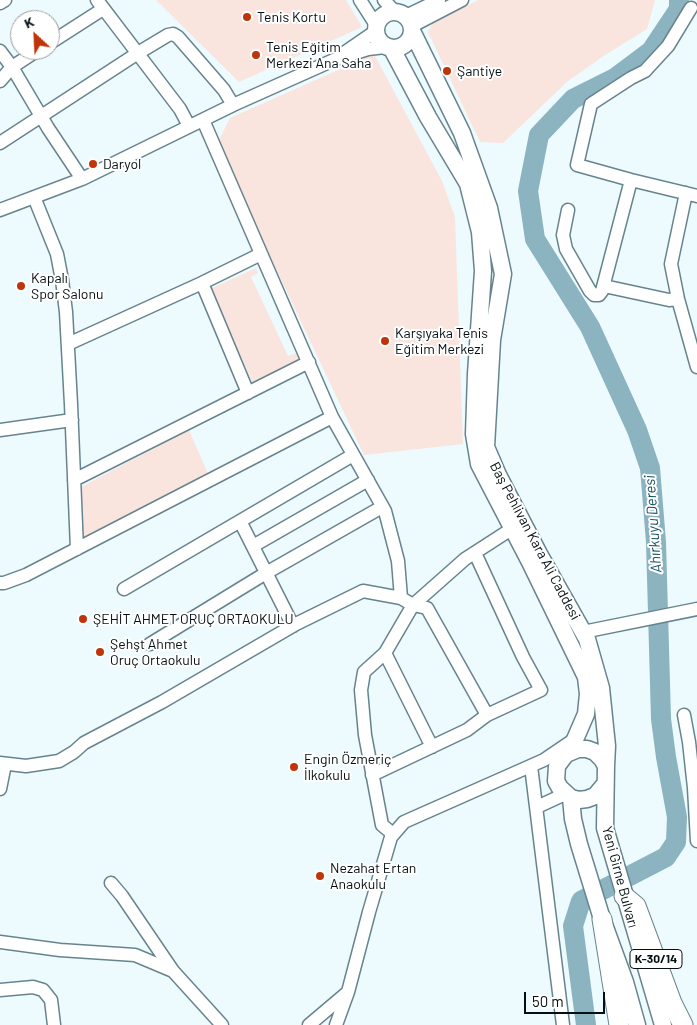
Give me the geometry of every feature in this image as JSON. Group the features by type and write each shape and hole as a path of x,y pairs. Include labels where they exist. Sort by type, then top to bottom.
{"highway":[{"name":"K-30/14","path":"624,896 636,906 672,1003 683,1025"},
{"name":"K-30/14","path":"600,912 619,1025"}],"main road":[{"path":"376,28 384,15 402,17 411,37 404,46 389,48"},
{"name":"Baş Pehlivan Kara Ali Caddesi","path":"402,17 462,133 489,208 504,274 492,340 486,447 498,475 539,554 587,639 601,688 607,746 606,766"},
{"name":"Baş Pehlivan Kara Ali Caddesi","path":"376,28 380,43 389,48 468,184 480,232 484,271 476,374 474,434 479,464 513,528 586,677 588,694 586,714 566,749"},
{"path":"566,749 587,749 595,752 602,758 606,766 605,784 595,796 587,799 579,800 568,796 556,781 555,774 566,749"},
{"name":"Yeni Girne Bulvarı","path":"605,784 605,828 663,1025"},
{"name":"Yeni Girne Bulvarı","path":"568,796 579,844 600,912 625,982 637,1025"}],"street":[{"path":"0,3 5,0"},
{"name":"Baş Pehlivan Kara Ali Caddesi","path":"360,0 376,28"},
{"path":"402,17 439,0"},
{"path":"402,17 462,0"},
{"path":"60,34 100,4 180,109 189,126"},
{"path":"693,6 668,46 645,71 591,104 576,165 692,195 670,264 678,299 693,341 697,367"},
{"path":"336,59 376,28"},
{"path":"0,143 168,35 176,36 224,90 232,105"},
{"path":"0,210 82,178 232,105 336,59 368,49 389,48"},
{"path":"0,51 82,178"},
{"path":"0,81 12,67 23,60"},
{"path":"203,120 332,417 368,480 388,520 398,561 400,598"},
{"path":"568,210 563,234 566,249 591,294 596,295 601,293 604,286 630,180"},
{"path":"34,197 57,254 64,296 72,420 76,549"},
{"path":"68,344 261,254"},
{"path":"202,283 248,393"},
{"path":"604,286 669,300 678,299"},
{"path":"74,480 308,362"},
{"path":"0,583 26,575 332,417"},
{"path":"0,430 72,420"},
{"path":"124,589 354,455"},
{"path":"252,546 368,480"},
{"path":"150,644 266,573 382,507"},
{"path":"240,521 293,626"},
{"path":"393,834 382,825 372,775 365,735 361,690 364,672 386,653 413,605 465,559 513,528"},
{"path":"372,775 468,730 487,715 541,690 523,657 475,553"},
{"path":"0,789 2,764 26,766 59,761 84,743 162,702 293,626 358,592 369,591 400,598 413,605 427,608 487,715"},
{"path":"583,632 692,610"},
{"path":"386,653 432,747"},
{"path":"684,715 696,788 697,840"},
{"path":"336,1025 348,992 369,912 393,834 404,822 566,749"},
{"path":"531,766 562,1019 554,1025"},
{"path":"537,806 568,796"},
{"path":"111,882 173,971 222,1025"},
{"path":"0,942 60,950 135,955 173,971"},
{"path":"0,990 33,987 42,990 52,1000 54,1025"},
{"path":"309,1025 348,992"}],"shaded area":[{"name":"Tenis Eğitim Merkezi Ana Saha","path":"156,0 346,0 362,27 239,82"},
{"path":"478,0 655,0 647,29 568,81 503,143 480,142 428,32 432,24"},
{"name":"Karşıyaka Tenis Eğitim Merkezi","path":"374,54 442,181 455,217 463,444 364,455 217,144 230,118"},
{"path":"256,268 258,273 251,277 288,356 297,353 300,361 253,383 210,289"},
{"path":"189,430 209,476 81,542 81,487"}],"waterway":[{"name":"Ahırkuyu Deresi","path":"586,1025 573,926 581,901 666,857 676,842 677,817 661,719 656,542 650,468 637,430 590,327 535,239 528,191 539,135 573,99 615,78 651,51 679,9 679,0"}],"place":[{"name":"Tenis Kortu","path":"247,17"},
{"name":"Tenis Eğitim Merkezi Ana Saha","path":"256,55"},
{"name":"Şantiye","path":"447,71"},
{"name":"Daryol","path":"93,164"},
{"name":"Kapalı Spor Salonu","path":"21,286"},
{"name":"Karşıyaka Tenis Eğitim Merkezi","path":"385,341"},
{"name":"ŞEHİT AHMET ORUÇ ORTAOKULU","path":"83,619"},
{"name":"Şehşt Ahmet Oruç Ortaokulu","path":"100,652"},
{"name":"Engin Özmeriç İlkokulu","path":"294,767"},
{"name":"Nezahat Ertan Anaokulu","path":"320,876"}]}
